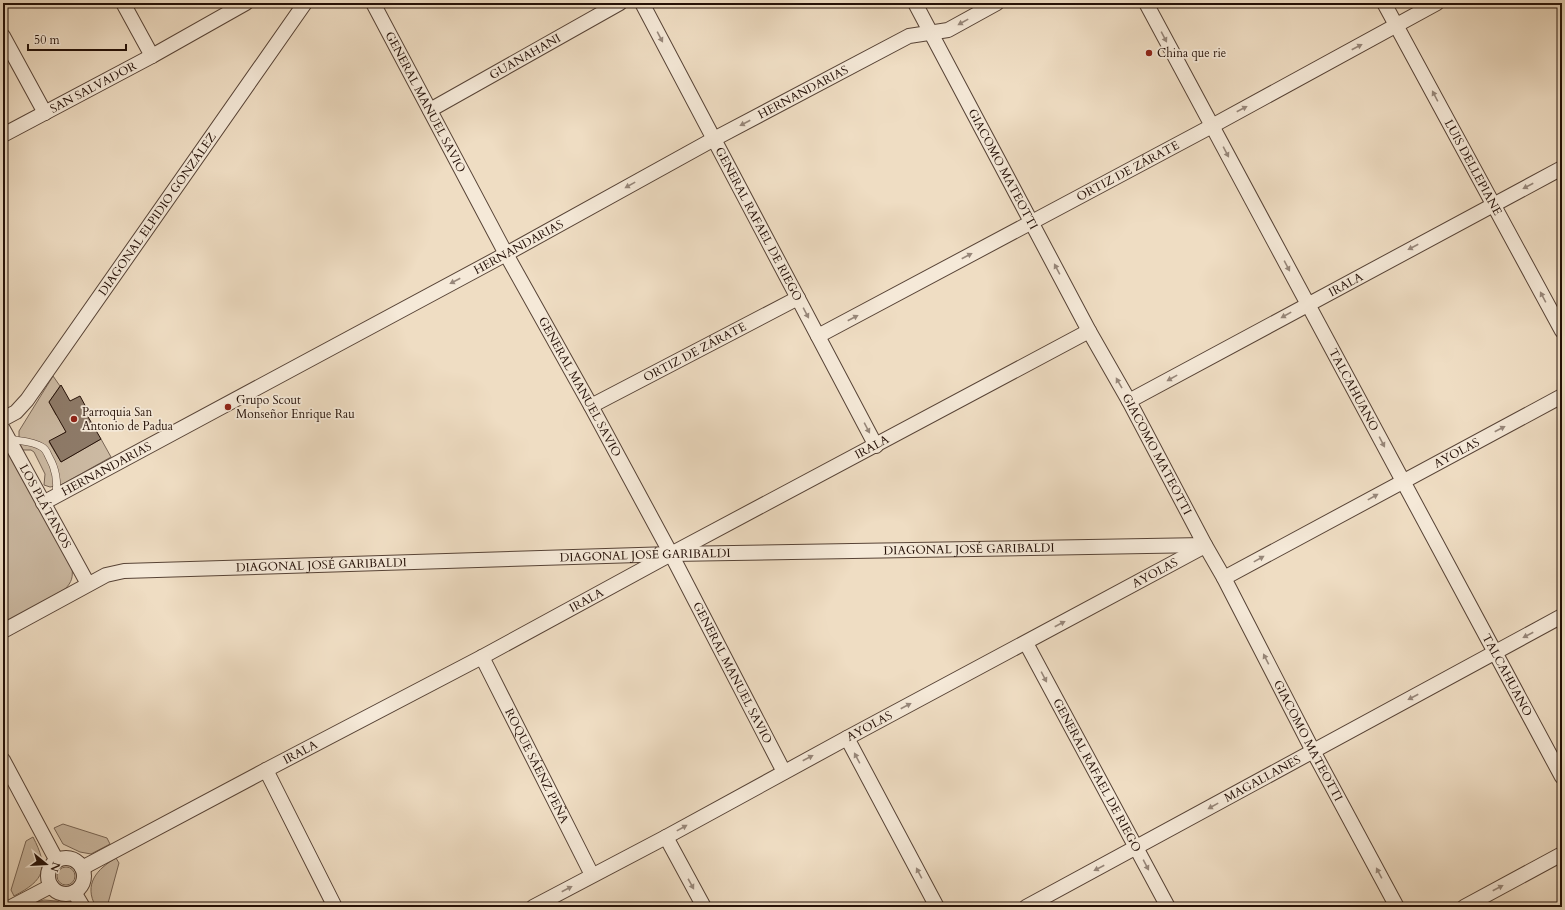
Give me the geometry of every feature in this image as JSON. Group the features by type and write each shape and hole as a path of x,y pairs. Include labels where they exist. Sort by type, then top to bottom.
{"street":[{"path":"123,3 152,56"},
{"name":"SAN SALVADOR","path":"3,135 152,56 246,3"},
{"name":"DIAGONAL ELPIDIO GONZÁLEZ","path":"3,419 16,412 27,400 305,3"},
{"name":"GENERAL MANUEL SAVIO","path":"374,3 506,254 591,406 670,554 784,772"},
{"name":"GUANAHANI","path":"430,110 620,3"},
{"name":"GENERAL RAFAEL DE RIEGO","path":"642,3 876,446"},
{"name":"GIACOMO MATEOTTI","path":"915,3 1224,578 1313,751 1398,907"},
{"name":"HERNANDARIAS","path":"43,503 506,254 714,139 909,36 948,30 996,3"},
{"name":"TALCAHUANO","path":"1146,3 1562,778"},
{"name":"LUIS DELLEPIANE","path":"1384,3 1562,331"},
{"name":"ORTIZ DE ZÁRATE","path":"818,336 1212,126 1437,3"},
{"path":"3,36 45,113"},
{"name":"IRALA","path":"1129,401 1562,168"},
{"name":"ORTIZ DE ZÁRATE","path":"591,406 798,298"},
{"name":"IRALA","path":"82,868 482,657 670,554 876,446 1090,331"},
{"name":"AYOLAS","path":"1224,578 1562,396"},
{"name":"LOS PLÁTANOS","path":"6,434 88,584"},
{"name":"AYOLAS","path":"532,907 666,837 846,738 1026,643 1206,545"},
{"name":"DIAGONAL JOSÉ GARIBALDI","path":"88,584 106,575 124,571 670,554 1206,545"},
{"path":"3,630 88,584"},
{"name":"MAGALLANES","path":"1026,907 1562,616"},
{"name":"GENERAL RAFAEL DE RIEGO","path":"1026,643 1168,907"},
{"name":"ROQUE SÁENZ PEÑA","path":"482,657 592,875"},
{"path":"846,738 937,907"},
{"path":"3,760 57,861"},
{"path":"266,770 335,907"},
{"path":"666,837 704,907"},
{"path":"1464,907 1562,854"},
{"path":"70,859 78,862 82,868 84,876 83,881 81,886 74,892 62,894 51,886 48,877 49,871 57,861 70,859"},
{"path":"12,907 51,886"},
{"path":"74,892 82,907"}],"lane":[{"path":"6,434 45,449 56,472 56,496"}],"shaded area":[{"path":"53,376 60,386 49,402 56,415 58,414 68,431 49,442 61,462 101,439 111,457 61,485 50,487 44,485 45,474 34,452 31,450 23,450 19,442 19,431"},
{"path":"3,444 72,568 72,579 65,589 3,624"},
{"path":"63,824 107,838 110,844 91,854 80,852 63,844 54,828"},
{"path":"33,837 41,857 41,872 32,884 14,896 11,890 26,841"},
{"path":"116,858 119,863 107,907 96,907 92,899 91,891 94,878 103,867"},
{"path":"66,867 72,870 75,876 72,882 66,885 60,882 57,876 60,870"},
{"path":"44,900 57,901 68,907 26,907"}],"building":[{"name":"Parroquia San Antonio de Padua","path":"61,385 70,401 80,396 87,409 84,410 101,439 61,462 49,441 66,432 49,402"}],"place":[{"name":"China que rie","path":"1149,53"},
{"name":"Grupo Scout Monseñor Enrique Rau","path":"228,407"},
{"name":"Parroquia San Antonio de Padua","path":"74,419"}]}
